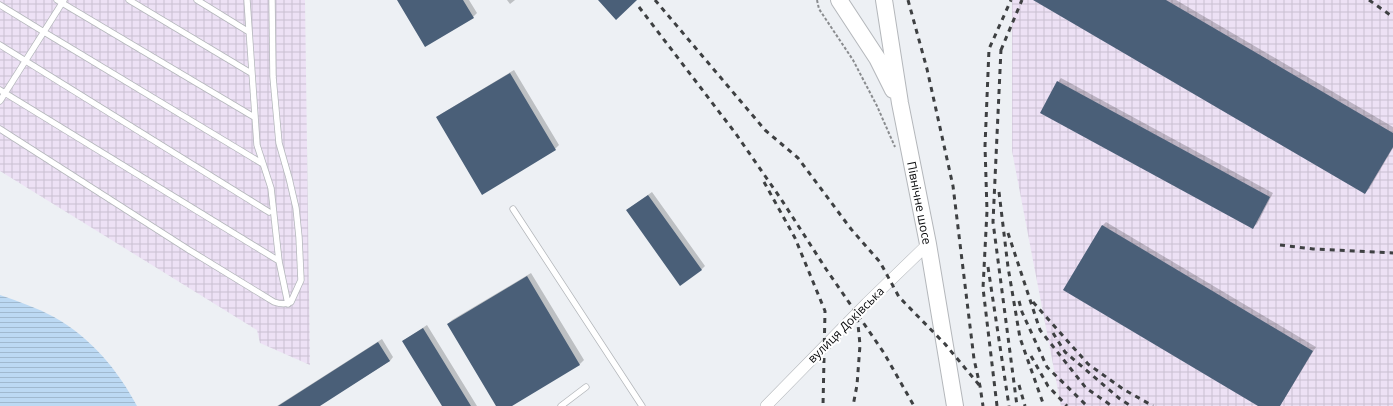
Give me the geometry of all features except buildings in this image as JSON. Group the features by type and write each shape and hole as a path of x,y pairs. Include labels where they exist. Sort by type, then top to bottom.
{"main road":[{"path":"839,0 877,58 900,103"},
{"name":"Північне шосе","path":"884,0 900,103 928,244 956,406"}],"street":[{"name":"вулиця Доківська","path":"766,406 867,303 928,244"}],"lane":[{"path":"129,0 251,74"},
{"path":"196,0 249,32"},
{"path":"247,0 257,145 271,188 279,261 288,304"},
{"path":"0,129 189,250 274,302 288,304 291,302 301,280 296,208 279,143 273,78 272,0"},
{"path":"0,101 3,92 44,32 61,1 254,117"},
{"path":"0,4 263,164"},
{"path":"0,45 270,212"},
{"path":"3,92 279,261"},
{"path":"513,209 642,406"},
{"path":"561,406 586,387"}],"path":[{"path":"817,0 819,9 853,60 877,106 896,150"}],"shaded area":[{"path":"0,0 305,0 310,365 260,343 257,330 0,171"},
{"path":"1012,0 1393,0 1393,406 1061,406 1012,151"}],"water":[{"path":"0,295 54,317 80,335 112,367 137,406 0,406"}],"railway":[{"path":"655,0 765,130 798,158 851,229 880,262 899,297 945,344 980,386"},
{"path":"908,0 927,69 953,186 974,359 983,406"},
{"path":"997,406 983,288 987,211 985,146 989,49 1011,0"},
{"path":"1001,50 1022,0"},
{"path":"1369,0 1393,17"},
{"path":"639,7 736,134 857,314 860,345 857,385 853,406"},
{"path":"1001,49 993,222 1017,406"},
{"path":"764,182 795,238 825,311 823,406"},
{"path":"999,192 1008,267 1020,338 1044,406"},
{"path":"1008,233 1040,330 1086,388 1112,406"},
{"path":"1280,245 1313,249 1393,253"},
{"path":"988,267 1009,406"},
{"path":"1019,301 1022,312 1047,367 1087,406"},
{"path":"1033,302 1088,364 1123,389 1153,406"},
{"path":"858,315 884,353 914,406"},
{"path":"1053,333 1065,352 1120,399 1131,406"},
{"path":"1031,356 1048,386 1067,406"},
{"path":"1019,385 1025,406"}]}
